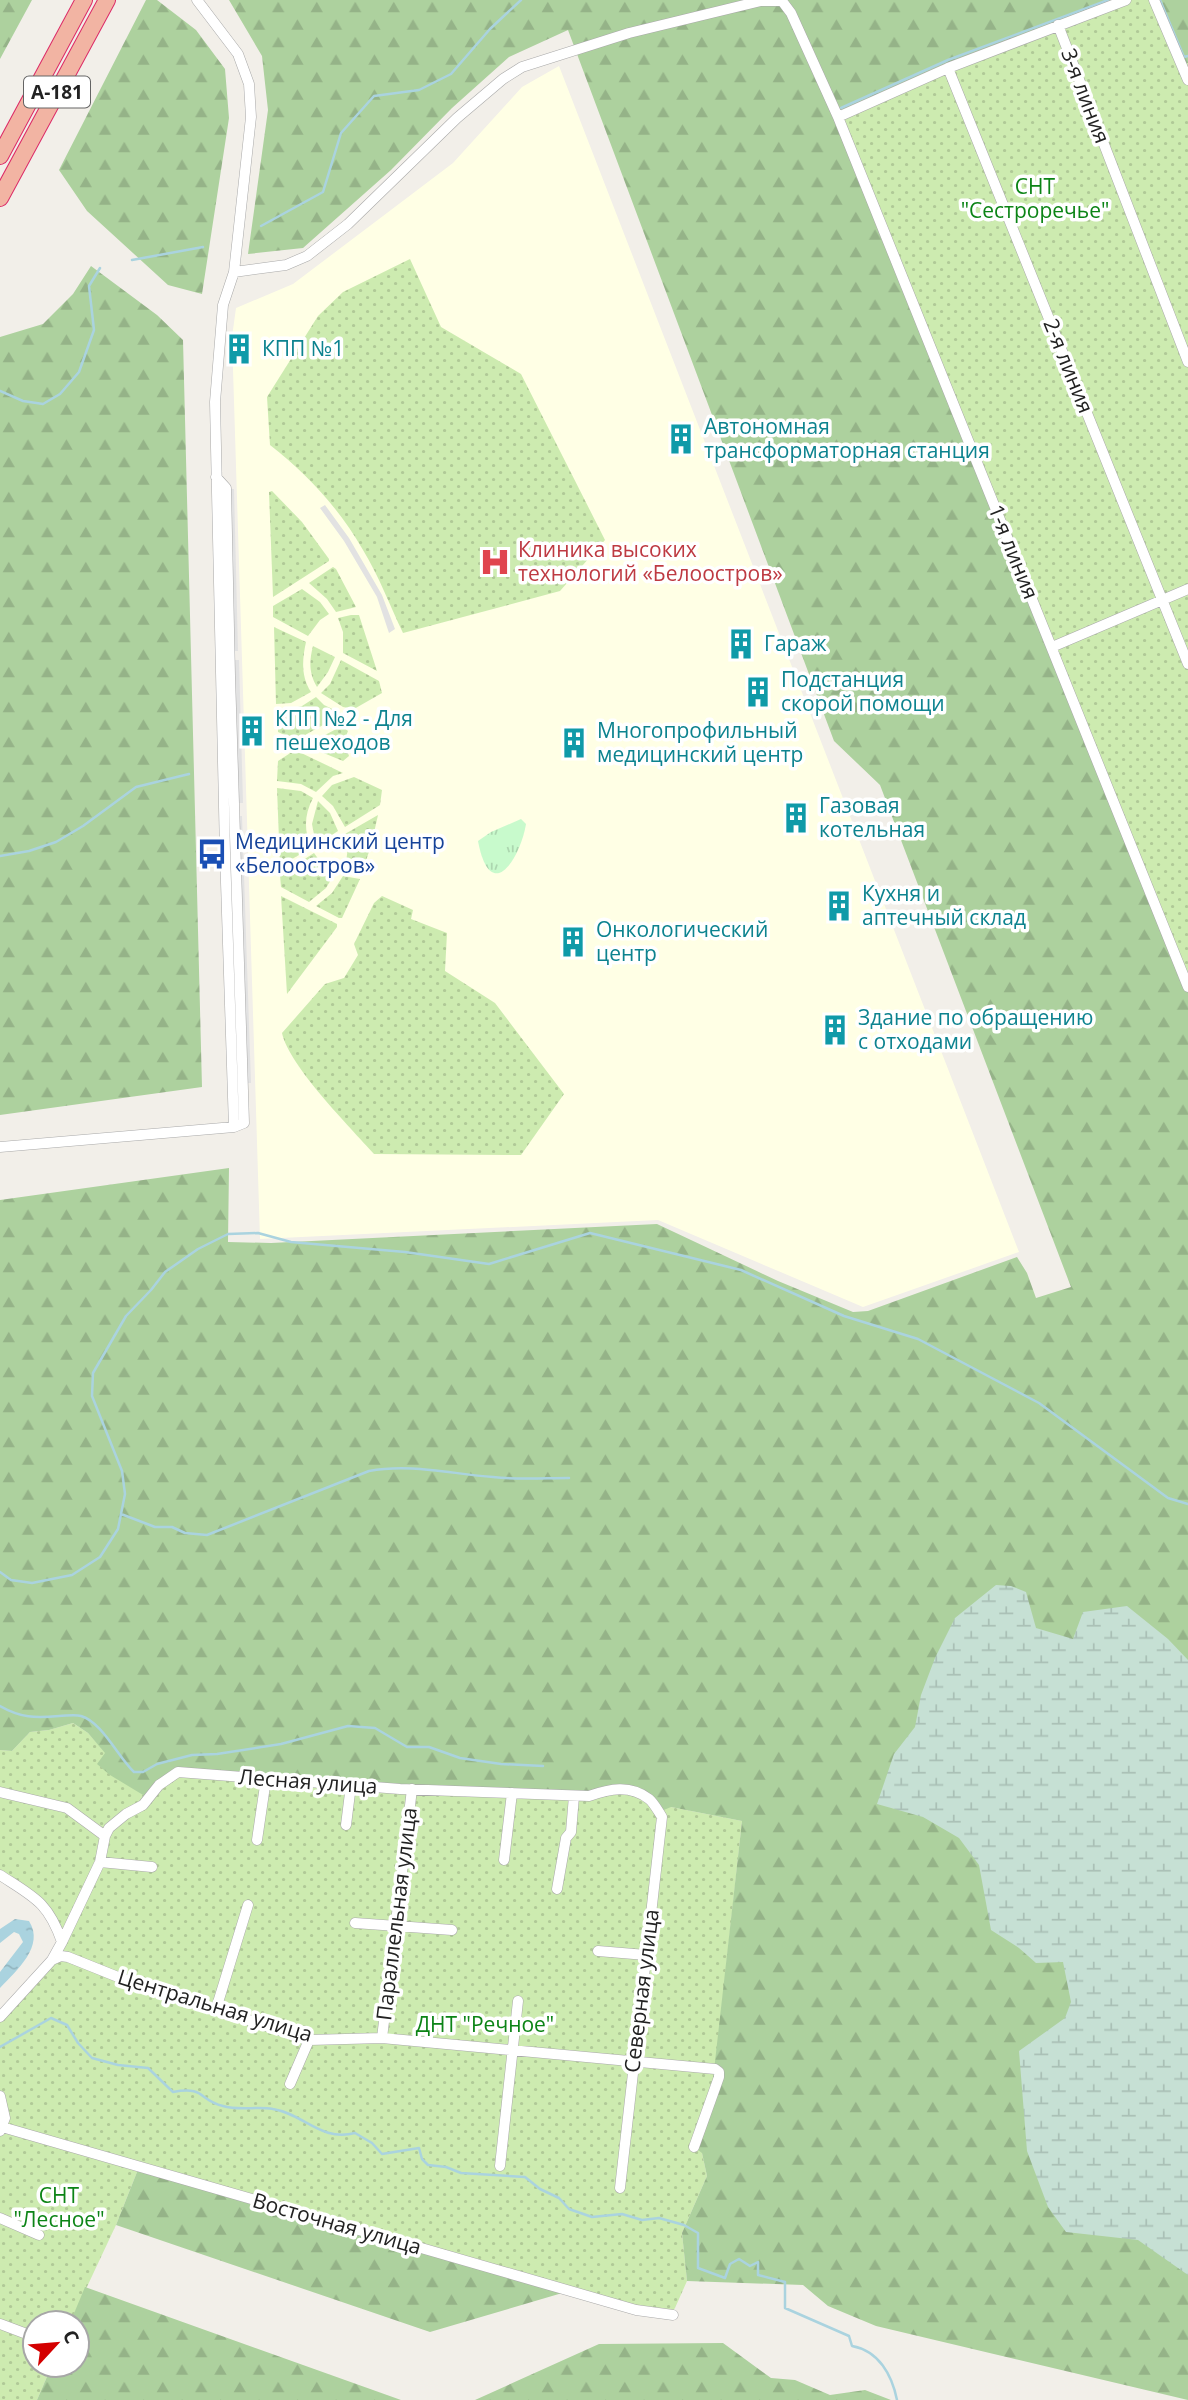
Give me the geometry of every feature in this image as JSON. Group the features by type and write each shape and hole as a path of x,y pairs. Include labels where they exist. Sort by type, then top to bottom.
{"highway":[{"name":"А-181","path":"0,156 84,0"},
{"name":"А-181","path":"0,198 107,0"}],"street":[{"path":"0,1147 234,1127 244,1123 226,488 216,477 215,402 223,305 234,272 251,117 249,83 237,54 197,0"},
{"path":"838,117 948,68 1126,0"},
{"path":"1154,0 1185,64 1188,80"},
{"name":"1-я линия","path":"234,272 286,265 307,256 348,223 457,118 503,79 522,67 629,33 761,1 782,1 791,13 838,117 1188,987"},
{"name":"3-я линия","path":"1058,25 1188,362"},
{"name":"2-я линия","path":"948,68 1188,664"},
{"path":"1052,647 1188,589"},
{"name":"Лесная улица","path":"105,1836 115,1822 143,1805 159,1785 178,1772 412,1789 589,1797 611,1788 625,1789 649,1799"},
{"path":"257,1840 266,1779"},
{"path":"346,1825 351,1785"},
{"name":"Параллельная улица","path":"382,2038 412,1789"},
{"path":"0,1792 67,1808 105,1836 100,1861 52,1960 0,2017"},
{"path":"503,1860 512,1793"},
{"path":"557,1889 566,1838 572,1832 574,1796"},
{"name":"Северная улица","path":"620,2188 662,1817 649,1799"},
{"path":"100,1861 152,1867"},
{"path":"0,1875 40,1901 54,1920 62,1942"},
{"path":"216,2009 248,1905"},
{"path":"355,1923 452,1930"},
{"path":"598,1951 646,1955"},
{"name":"Центральная улица","path":"52,1960 68,1957 118,1977 309,2040 382,2038 708,2067 719,2072 711,2103 694,2147"},
{"path":"500,2166 517,2001"},
{"path":"290,2084 309,2040"},
{"path":"0,2096 5,2118 1,2130"},
{"name":"Восточная улица","path":"1,2130 636,2310 673,2315"},
{"path":"0,2218 40,2235"},
{"path":"0,2323 21,2332"}],"shaded area":[{"name":"Клиника высоких технологий «Белоостров»","path":"559,66 1019,1252 863,1307 658,1220 260,1239 232,337 236,308 293,284 453,163 522,87"},
{"path":"228,489 234,489 238,651 232,651"},
{"path":"325,505 349,538 382,595 395,629 389,633 377,597 344,541 320,508"},
{"path":"232,660 239,660 243,803 236,803"},
{"path":"236,816 242,816 251,1083 244,1083"}],"green space":[{"path":"0,0 32,0 0,59"},
{"path":"146,0 157,0 196,30 225,69 229,118 202,294 168,285 87,211 59,170"},
{"path":"229,0 1126,0 840,117 1188,987 1188,2400 876,2326 828,2306 803,2285 687,2281 682,2233 707,2176 702,2153 694,2147 710,2106 742,1821 671,1807 659,1812 642,1796 627,1790 589,1796 178,1772 148,1798 97,1764 105,1753 88,1733 73,1723 30,1732 12,1751 0,1750 0,1200 229,1168 228,1242 271,1243 657,1224 778,1281 853,1312 868,1311 1017,1257 1027,1273 1036,1298 1071,1287 880,785 834,741 568,30 509,57 452,108 391,170 303,248 248,254 268,110 262,56"},
{"name":"СНТ \"Сестроречье\"","path":"1126,0 1154,0 1184,64 1188,63 1188,987 840,116"},
{"path":"1154,0 1188,0 1188,63 1184,64"},
{"path":"410,259 441,327 521,374 605,540 560,591 403,633 374,570 344,520 309,480 270,445 267,397 318,316 343,292"},
{"path":"91,266 157,315 183,340 202,1087 0,1115 0,337 43,324 73,294"},
{"path":"272,491 302,522 329,559 273,597 269,492"},
{"path":"333,567 356,607 336,612 327,599 309,583"},
{"path":"302,589 320,602 329,614 320,620 308,636 273,617 273,606"},
{"path":"359,615 377,671 343,653 343,632 338,618"},
{"path":"274,627 306,642 303,668 311,692 291,703 276,704"},
{"path":"313,646 335,657 317,687 310,667"},
{"path":"341,660 379,681 382,693 354,709 343,707 321,693 330,684"},
{"path":"316,697 324,705 343,714 296,740 278,732 278,712 302,706"},
{"path":"342,726 348,731 344,741 349,756 343,761 309,747 308,744"},
{"path":"295,750 343,773 333,776 316,792 301,784 277,781 278,761"},
{"path":"354,777 382,790 380,805 345,827 333,806 322,796 332,785"},
{"path":"277,788 301,791 313,798 306,823 311,848 280,866"},
{"path":"318,801 330,813 338,831 316,845 312,824"},
{"path":"378,815 362,872 345,870 348,847 345,834"},
{"path":"521,819 526,824 518,851 504,870 497,873 490,870 483,860 478,841"},
{"path":"314,853 322,864 335,873 326,888 309,902 281,887 280,875"},
{"path":"343,876 360,879 342,918 339,918 316,906 332,893"},
{"path":"281,896 337,924 287,994"},
{"path":"382,896 413,910 411,919 447,933 445,971 495,1003 564,1094 521,1155 374,1154 308,1079 287,1047 282,1033 325,984 344,978 358,955 354,944 374,903"},
{"path":"996,1585 1011,1586 1026,1592 1036,1628 1073,1639 1083,1612 1127,1606 1168,1639 1188,1660 1188,2275 1138,2240 1066,2232 1048,2207 1027,2151 1019,2051 1065,2018 1071,2002 1063,1962 1036,1963 991,1930 979,1865 959,1838 923,1817 877,1804 894,1754 915,1727 921,1695 935,1658 955,1618"},
{"name":"ДНТ \"Речное\"","path":"73,1723 88,1733 106,1753 98,1764 148,1798 178,1772 611,1788 671,1807 742,1821 715,2069 719,2072 702,2153 707,2176 682,2233 687,2281 670,2314 649,2312 139,2167 116,2225 77,2309 21,2309 21,2379 46,2379 37,2400 0,2400 0,2017 60,1945 54,1921 0,1875 0,1750 12,1751 30,1732"},
{"path":"139,2167 569,2291 430,2332 116,2225"},
{"path":"85,2287 401,2400 37,2400 46,2379 91,2379 91,2309 76,2309"},
{"path":"723,2343 771,2378 795,2380 830,2395 865,2390 891,2400 475,2400 599,2344"}],"water":[{"path":"15,1919 29,1921 34,1939 27,1957 0,1988 0,1972 23,1942 19,1934 14,1932 0,1943 0,1929"}],"waterway":[{"path":"261,226 323,192 341,133 374,96 419,90 451,74 490,29 521,0"},
{"path":"841,108 948,60 1108,0"},
{"path":"1160,0 1184,57 1188,56"},
{"path":"132,260 203,247"},
{"path":"0,391 23,401 43,404 60,394 79,372 94,330 89,286 100,268"},
{"path":"0,856 29,851 56,842 83,826 136,787 189,774"},
{"path":"0,1572 11,1580 32,1583 72,1575 100,1557 118,1529 125,1494 122,1471 92,1396 93,1373 126,1316 165,1272 198,1249 228,1234 258,1233 291,1242 405,1252 489,1264 590,1233 741,1270 844,1316 918,1339 1039,1403 1168,1498 1188,1504"},
{"path":"121,1514 155,1527 172,1527 185,1533 207,1535 369,1471 400,1468 502,1478 569,1478"},
{"path":"0,1706 28,1716 81,1716 103,1732 134,1772 143,1772 157,1764 192,1755 281,1744 348,1726 375,1728 407,1747 429,1747 460,1758 543,1766"},
{"path":"0,2047 51,2018 67,2025 78,2043 92,2058 118,2065 148,2068 173,2092 197,2092 215,2103 229,2107 267,2108 284,2112 332,2134 355,2133 372,2143 382,2154 419,2148 422,2159 428,2165 446,2167 461,2173 525,2177 540,2189 559,2198 569,2209 592,2217 622,2214 642,2220 659,2218 684,2225 698,2233 698,2268 725,2278 730,2264 739,2259 750,2266 758,2262 758,2275 785,2282 785,2308 849,2336 852,2346 877,2359 888,2373 897,2400"}],"place":[{"name":"КПП №1","path":"239,349"},
{"name":"Автономная трансформаторная станция","path":"681,439"},
{"name":"Клиника высоких технологий «Белоостров»","path":"495,562"},
{"name":"Гараж","path":"741,644"},
{"name":"Подстанция скорой помощи","path":"758,692"},
{"name":"КПП №2 - Для пешеходов","path":"252,731"},
{"name":"Многопрофильный медицинский центр","path":"574,743"},
{"name":"Газовая котельная","path":"796,818"},
{"name":"Медицинский центр «Белоостров»","path":"212,854"},
{"name":"Кухня и аптечный склад","path":"839,906"},
{"name":"Онкологический центр","path":"573,942"},
{"name":"Здание по обращению с отходами","path":"835,1030"}],"park label":[{"name":"СНТ \"Лесное\"","path":"59,2208"}]}
